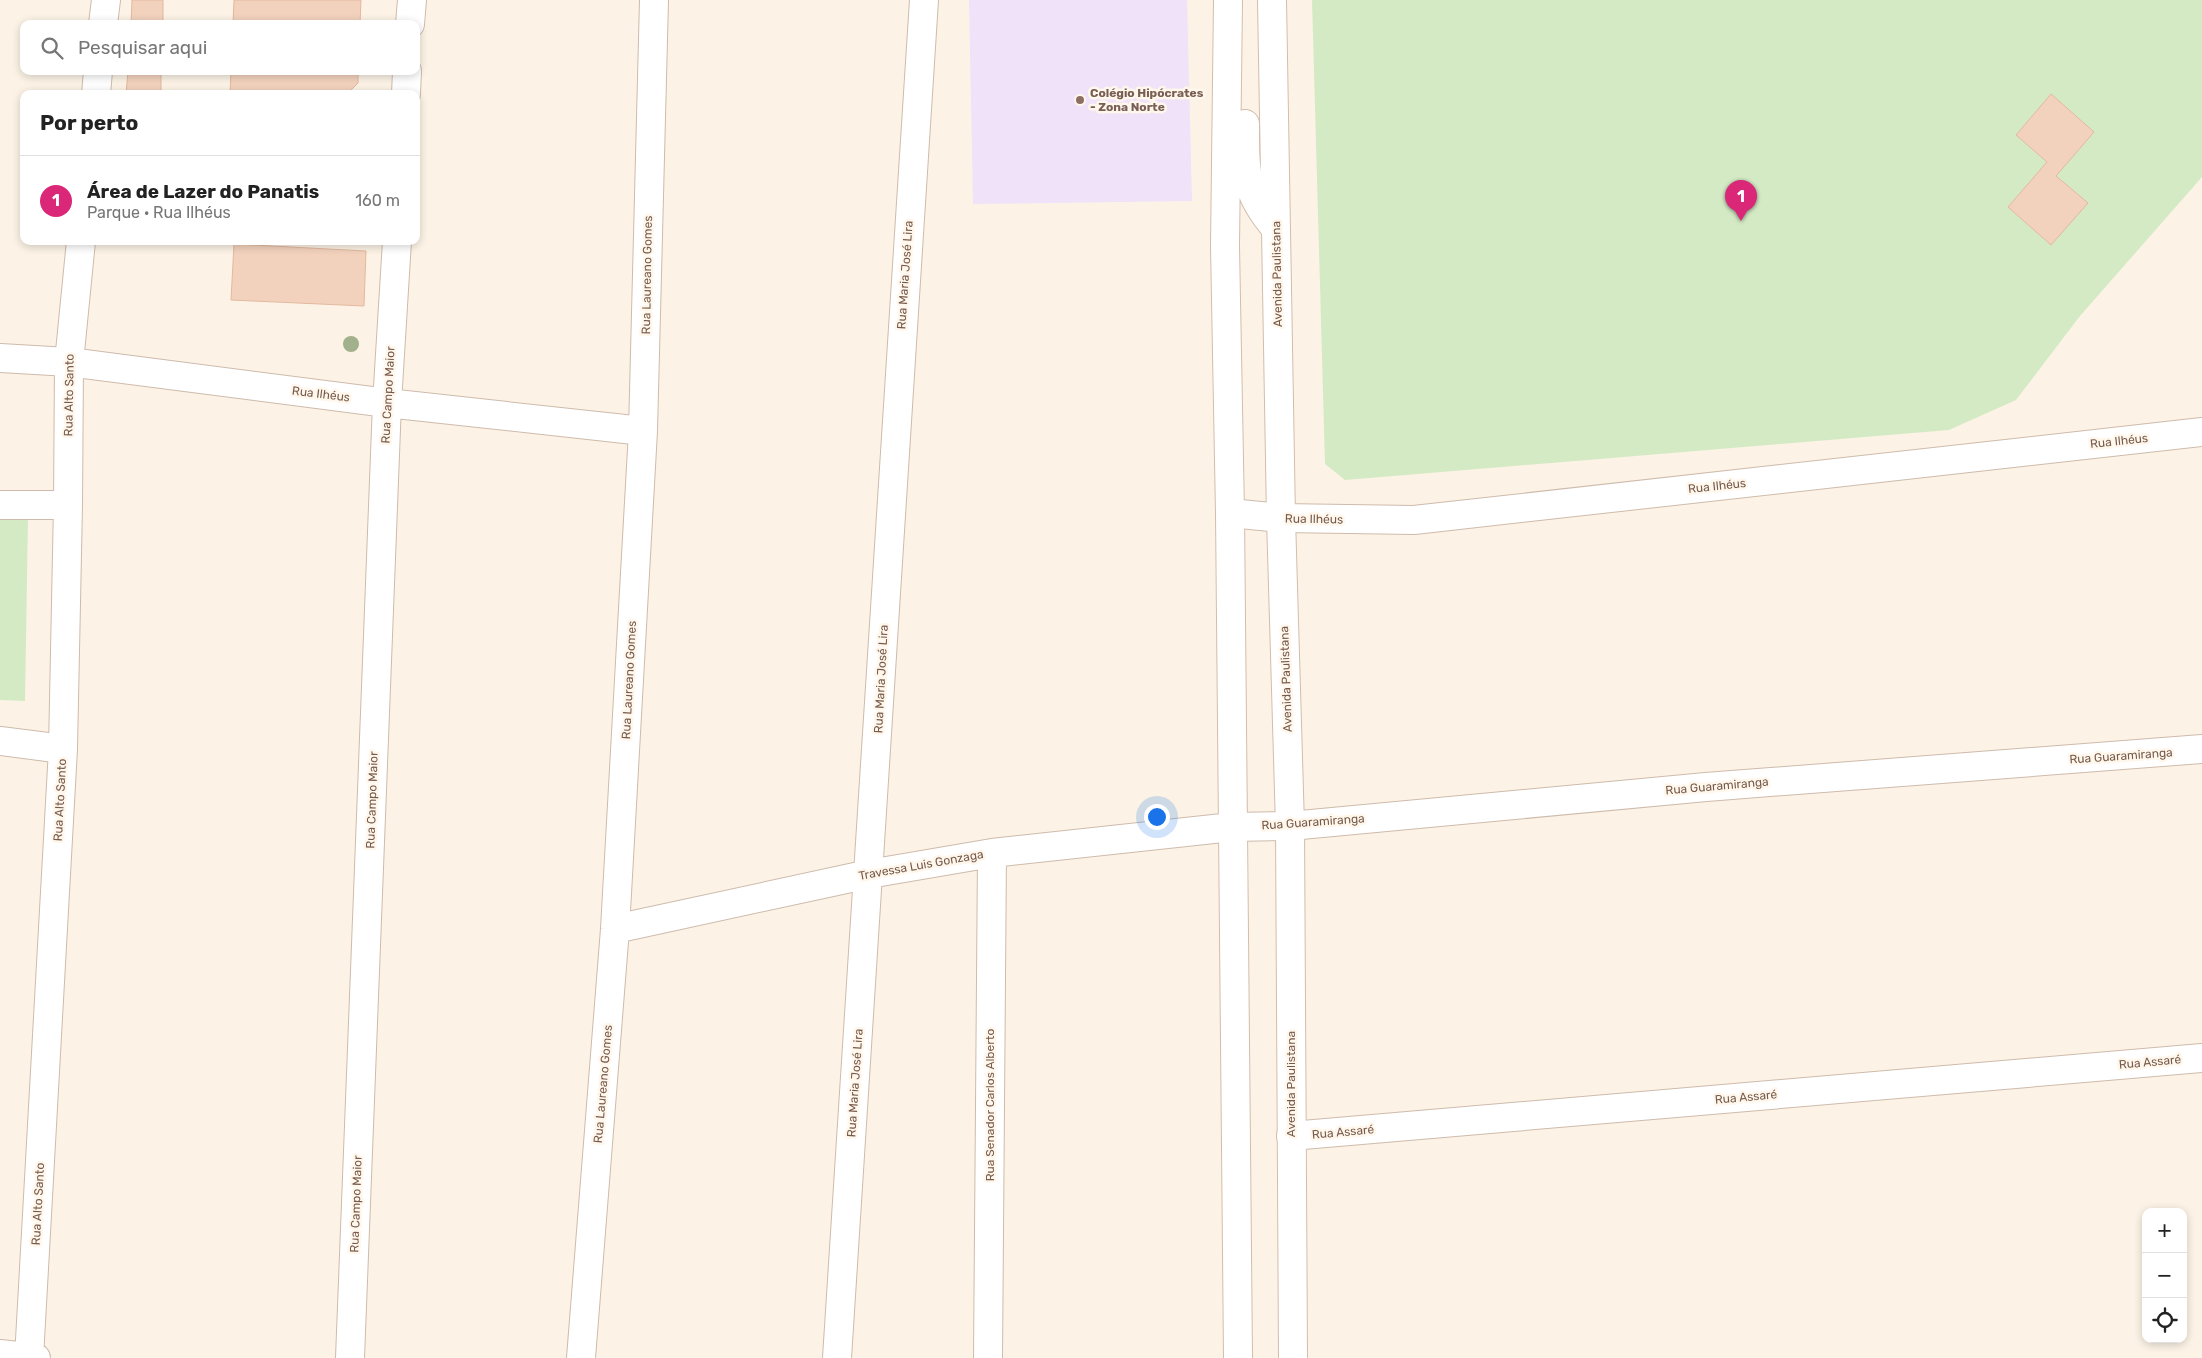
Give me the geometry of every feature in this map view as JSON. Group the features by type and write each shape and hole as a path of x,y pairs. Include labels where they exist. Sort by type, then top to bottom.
{"street":[{"path":"104,20 106,0"},
{"path":"410,20 412,0"},
{"name":"Rua Laureano Gomes","path":"580,1358 615,929 643,430 654,0"},
{"name":"Rua Maria José Lira","path":"837,1358 924,0"},
{"path":"1228,0 1225,246 1230,513 1238,1358"},
{"path":"1246,0 1245,158 1253,197 1260,210 1276,229"},
{"name":"Avenida Paulistana","path":"1272,0 1281,518 1290,826 1292,1358"},
{"path":"96,90 98,75"},
{"path":"406,90 407,75"},
{"name":"Rua Alto Santo","path":"31,1358 62,749 68,505 69,362 81,245"},
{"name":"Rua Campo Maior","path":"350,1358 387,403 397,245"},
{"name":"Rua Ilhéus","path":"0,358 69,362 387,403 643,430"},
{"name":"Rua Ilhéus","path":"1230,513 1281,518 1414,520 2202,432"},
{"path":"0,505 68,505"},
{"path":"0,741 62,749"},
{"name":"Rua Guaramiranga","path":"1232,827 1290,826 1706,787 2202,750"},
{"name":"Travessa Luis Gonzaga","path":"615,929 869,874 992,853 1232,827"},
{"name":"Rua Senador Carlos Alberto","path":"988,1358 992,853"},
{"name":"Rua Assaré","path":"1291,1136 2202,1058"},
{"path":"0,1354 31,1358"}],"shaded area":[{"name":"Colégio Hipócrates - Zona Norte","path":"969,0 1187,0 1192,201 973,204"}],"green space":[{"path":"1312,0 2202,0 2202,177 2080,316 2016,400 1949,430 1345,480 1325,464"},
{"path":"0,517 28,518 25,701 0,700"}],"building":[{"path":"132,0 163,0 163,20 131,20"},
{"path":"234,0 361,0 360,20 233,20"},
{"path":"128,75 161,75 161,90 126,90"},
{"path":"231,75 358,75 358,83 351,90 230,90"},
{"path":"2051,94 2094,132 2056,176 2088,203 2051,245 2008,207 2047,162 2016,135"},
{"path":"234,245 366,251 364,306 231,300"}],"place":[{"name":"Colégio Hipócrates - Zona Norte","path":"1080,100"},
{"name":"Área de Lazer do Panatis","path":"1741,221"}]}
